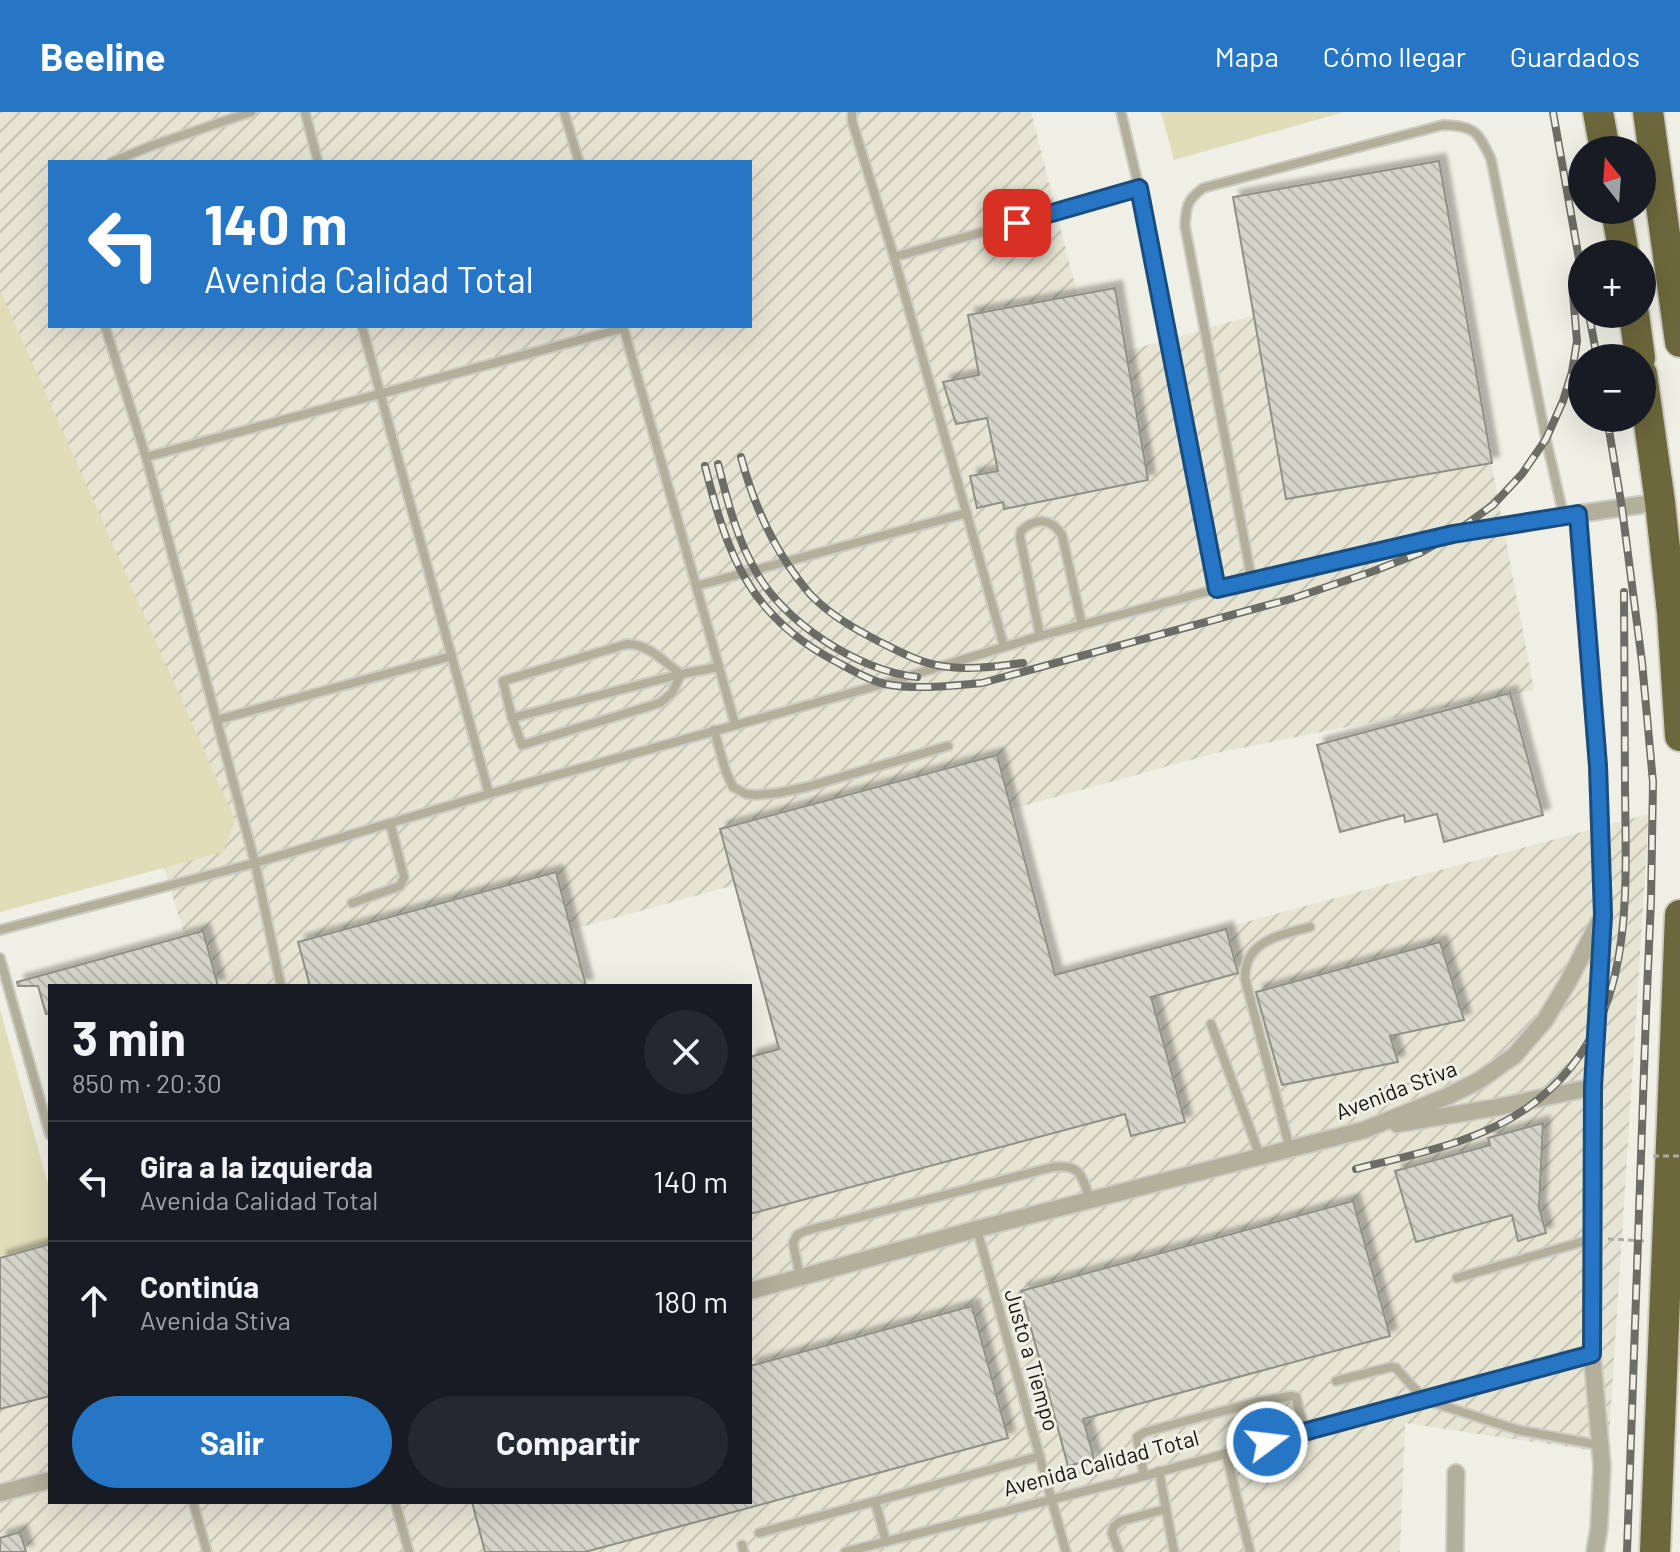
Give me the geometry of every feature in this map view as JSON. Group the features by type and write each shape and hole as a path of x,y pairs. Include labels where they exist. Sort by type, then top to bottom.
{"highway":[{"path":"1598,112 1602,136"},
{"path":"1648,112 1680,342"},
{"path":"1650,432 1672,613 1680,736"},
{"path":"1655,1552 1680,915"}],"street":[{"path":"1571,516 1660,502"},
{"name":"Avenida Stiva","path":"752,1290 1364,1130 1448,1096 1480,1080 1515,1055 1545,1020 1603,915 1598,766 1571,516"},
{"path":"1595,1552 1601,1493 1592,1354 1593,1087 1603,915"},
{"path":"1364,1130 1593,1087"},
{"path":"1455,1552 1456,1473"},
{"path":"0,1493 48,1481"}],"lane":[{"path":"117,160 251,112"},
{"path":"305,112 317,160"},
{"path":"564,112 578,160"},
{"path":"852,112 852,121 894,257 1004,646"},
{"path":"1121,112 1139,188 1217,589"},
{"path":"0,930 255,863 883,684 1004,646 1217,589 1252,581 1453,534 1571,516 1546,439 1491,159 1482,139 1464,125 1443,125 1203,188 1191,197 1186,209 1185,226 1252,581"},
{"path":"894,257 1139,188"},
{"path":"106,328 146,457 217,720 255,863 281,984"},
{"path":"363,328 489,794"},
{"path":"146,457 620,328"},
{"path":"624,328 735,724"},
{"path":"696,586 967,513"},
{"path":"1040,636 1020,537 1021,531 1035,522 1046,521 1056,526 1062,535 1082,625"},
{"path":"627,644 646,648 681,674 672,693 660,703 522,745 503,681 627,644"},
{"path":"217,720 452,656"},
{"path":"512,718 719,667"},
{"path":"714,730 733,787 756,795 807,787 948,746"},
{"path":"352,903 400,886 404,877 390,823"},
{"path":"1290,1149 1245,979 1245,966 1248,958 1263,943 1279,935 1310,927"},
{"path":"0,958 48,1128"},
{"path":"1211,1024 1260,1156"},
{"path":"801,1277 793,1243 797,1235 805,1231 1053,1167 1079,1171 1091,1200"},
{"name":"Justo a Tiempo","path":"977,1229 1066,1552"},
{"path":"1457,1278 1592,1239"},
{"name":"Avenida Calidad Total","path":"845,1552 1144,1476 1592,1354"},
{"path":"1336,1381 1396,1368 1425,1400 1518,1430 1600,1445"},
{"path":"1144,1476 1137,1437 1145,1432 1256,1402 1291,1396 1296,1397 1305,1432"},
{"path":"1256,1402 1267,1442"},
{"path":"1226,1453 1250,1552"},
{"path":"759,1533 1040,1456"},
{"path":"1159,1471 1174,1552"},
{"path":"875,1501 886,1542"},
{"path":"194,1504 207,1552"},
{"path":"396,1504 409,1552"},
{"path":"1119,1552 1112,1533 1114,1526 1121,1521 1166,1509"}],"path":[{"path":"1653,1156 1680,1156"},
{"path":"1592,1239 1645,1241"}],"shaded area":[{"path":"0,112 1031,112 1094,360 1453,259 1534,690 1216,753 373,984 199,984 0,331"},
{"path":"1161,112 1344,112 1174,160"},
{"path":"0,290 235,820 223,852 0,912"},
{"path":"1649,814 1608,1453 1405,1423 1400,1552 0,1552 0,1256 48,1244 48,1504 752,1504 752,1054"},
{"path":"0,1009 48,1185 48,1244 0,1256"}],"building":[{"path":"1439,161 1492,463 1286,499 1233,197"},
{"path":"1115,288 1148,480 1004,509 1003,502 977,508 970,476 998,471 987,418 956,424 943,382 979,375 968,315"},
{"path":"1510,693 1543,815 1444,842 1437,814 1405,822 1404,815 1340,832 1317,745"},
{"path":"997,755 1055,975 1226,929 1238,973 1151,997 1185,1122 1131,1136 1125,1114 752,1213 752,1056 779,1049 720,829"},
{"path":"556,872 585,984 309,984 298,942"},
{"path":"203,931 217,984 48,984 46,1014 38,986 18,986 17,982"},
{"path":"1440,942 1464,1020 1390,1036 1398,1062 1282,1085 1256,992"},
{"path":"1543,1123 1539,1208 1546,1233 1518,1241 1512,1215 1416,1242 1395,1171 1490,1145 1488,1138"},
{"path":"1353,1201 1390,1336 1083,1419 1094,1459 1068,1466 1021,1291"},
{"path":"48,1245 48,1397 0,1409 0,1258"},
{"path":"972,1306 1008,1438 585,1552 485,1552 473,1504 752,1504 752,1365"},
{"path":"20,1532 26,1552 0,1552 0,1538"}],"railway":[{"path":"1553,112 1576,240"},
{"path":"705,466 722,527 746,580 762,603 806,643 859,674 885,684 921,687 982,683 1294,598 1420,553 1453,534 1493,505 1522,474 1546,439 1572,372 1576,328"},
{"path":"1592,328 1594,344"},
{"path":"1609,432 1642,662 1653,782 1627,1552"},
{"path":"741,457 757,506 779,551 810,594 837,617 888,646 931,664 968,668 1023,663"},
{"path":"718,464 742,543 766,588 783,607 802,624 847,654 894,673 917,677"},
{"path":"1356,1169 1466,1139 1508,1120 1563,1077 1589,1042 1607,1003 1618,962 1623,920 1626,876 1624,592"}],"route":[{"path":"1017,223 1139,188 1217,589 1453,534 1578,514 1598,766 1603,915 1593,1087 1592,1354 1267,1442"}]}
